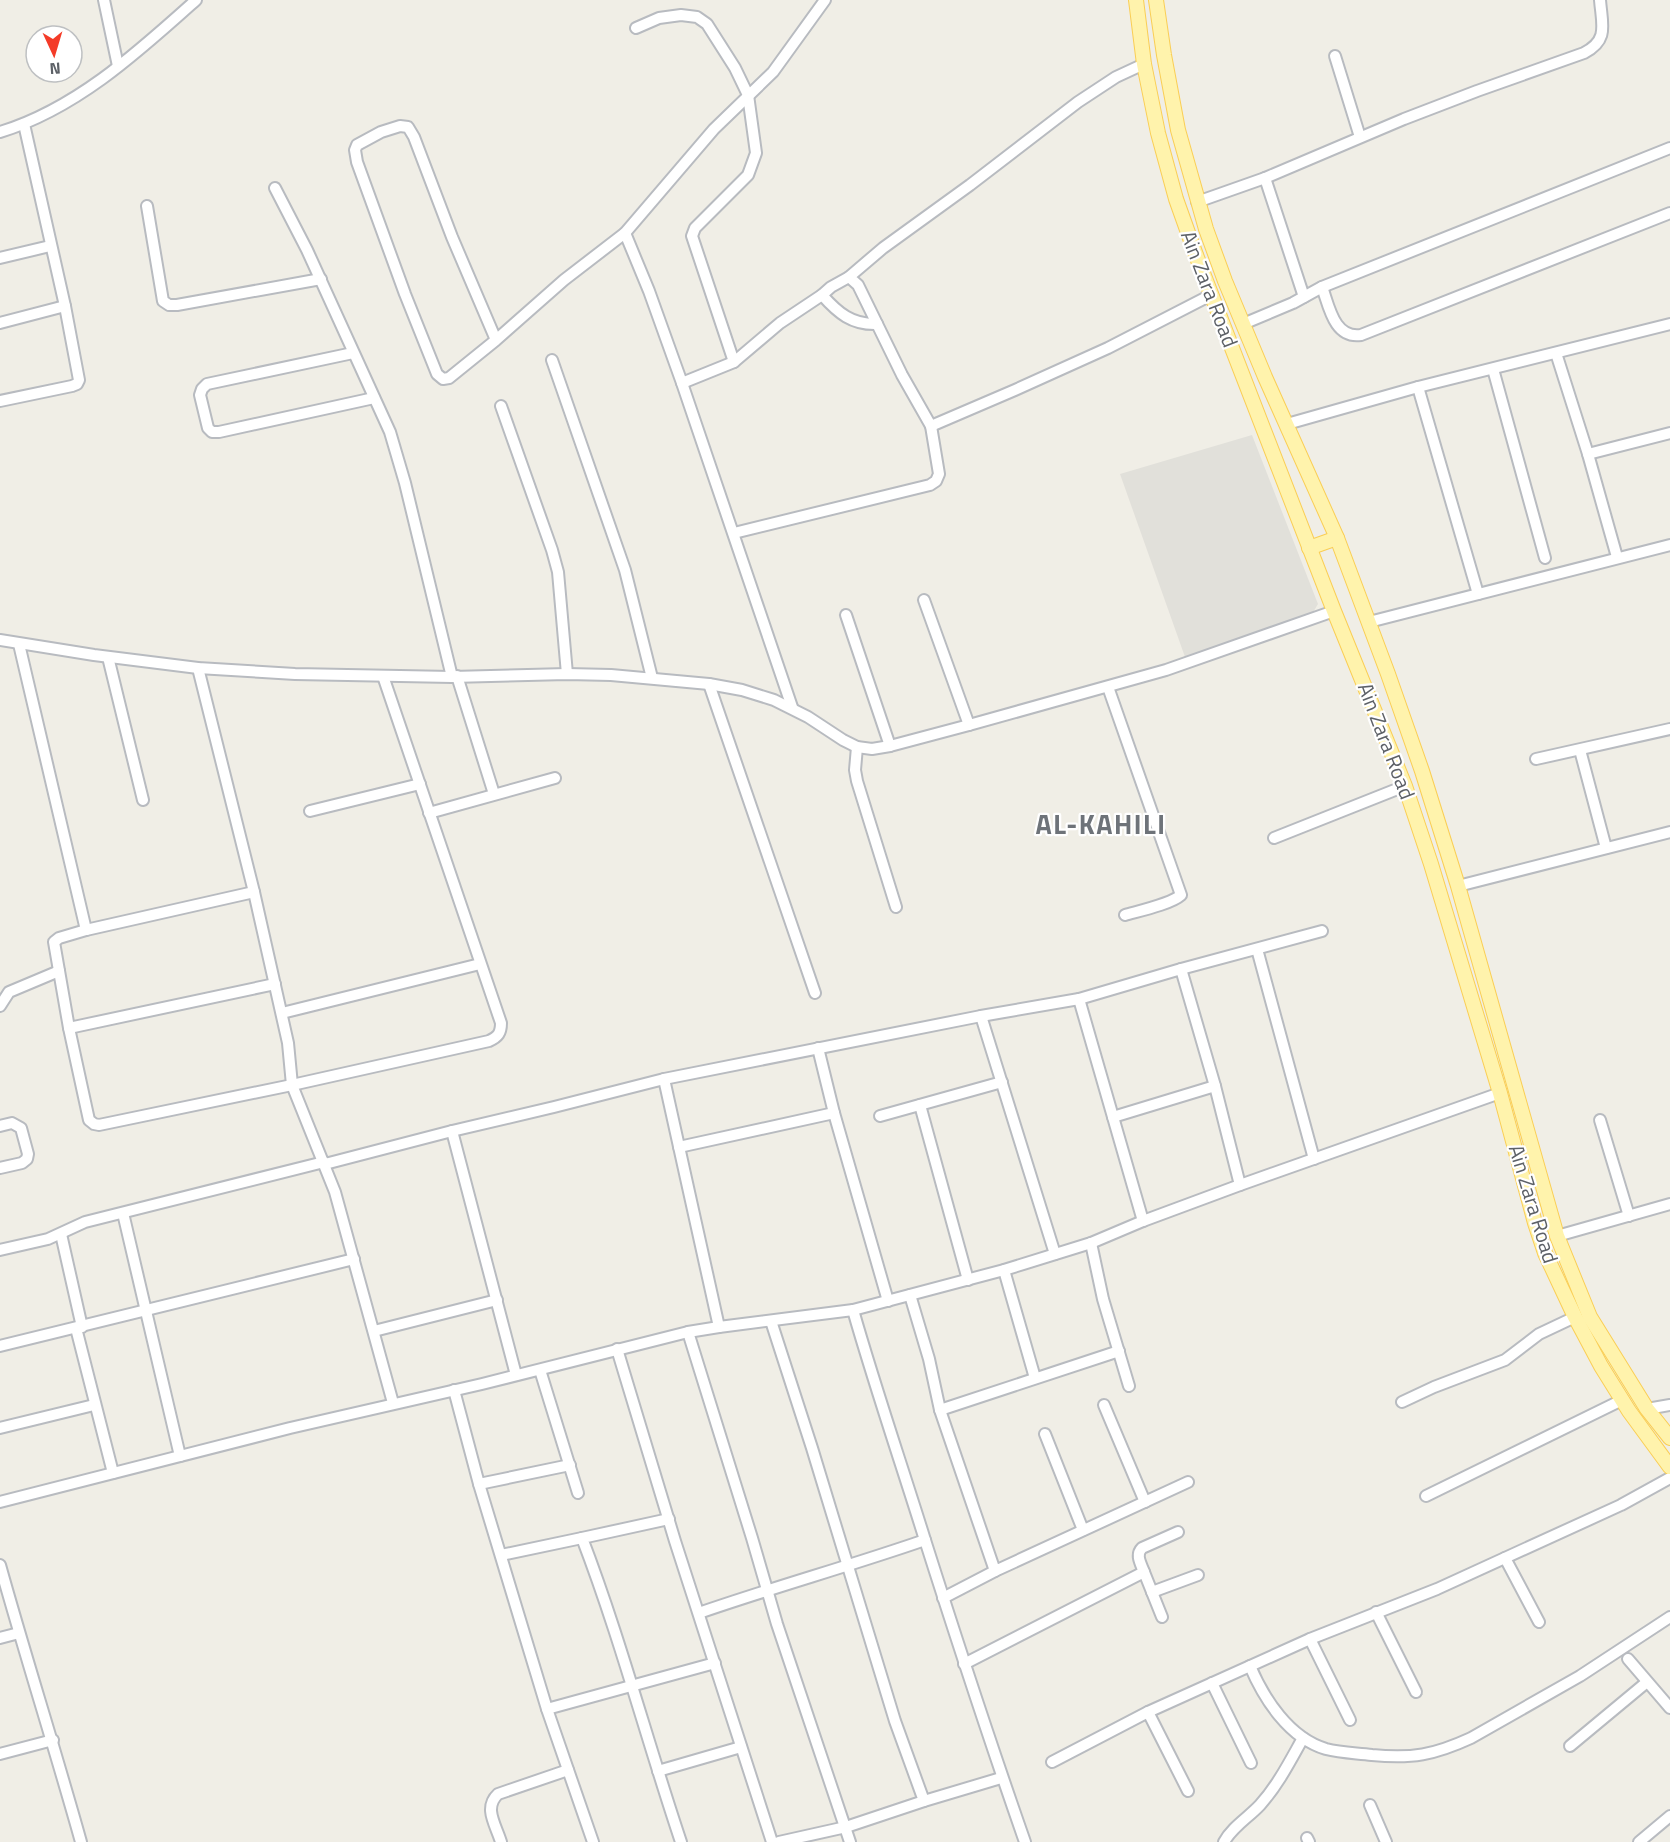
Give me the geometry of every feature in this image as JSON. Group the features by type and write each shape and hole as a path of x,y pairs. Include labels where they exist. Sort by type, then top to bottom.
{"main road":[{"name":"Ain Zara Road","path":"1136,0 1144,64 1158,133 1176,199 1211,296 1309,548 1405,786 1500,1093 1545,1253 1601,1366 1622,1400 1670,1467"},
{"name":"Ain Zara Road","path":"1156,0 1170,93 1197,202 1215,255 1265,377 1337,538 1422,771 1458,886 1557,1236 1590,1317 1647,1409 1670,1438"},
{"path":"1309,548 1337,538"},
{"path":"1365,686 1388,674"}],"street":[{"path":"104,0 118,66"},
{"path":"0,132 24,124 89,89 196,0"},
{"path":"1197,202 1265,178 1360,137 1477,91 1594,48 1600,41 1602,31 1600,0"},
{"path":"496,340 408,127 400,126 381,132 357,145 355,150 357,162 405,294 437,374 444,379 449,378 496,340 564,280 625,232 714,129 773,72 823,1"},
{"path":"636,28 660,18 681,15 696,17 707,24 735,68 748,95 756,153 748,175 695,228 692,236 734,362"},
{"path":"1335,56 1360,137"},
{"path":"682,383 734,362 780,323 822,295 831,286 849,277 883,248 970,185 1077,102 1110,81 1144,64"},
{"path":"0,401 77,384 79,380 65,306 24,124"},
{"path":"1243,324 1322,287 1670,148"},
{"path":"1265,178 1304,297"},
{"path":"275,188 308,250 390,432 454,676 494,794"},
{"path":"147,206 163,301 169,305 321,279"},
{"path":"1322,287 1337,326 1348,334 1361,335 1670,213"},
{"path":"625,232 682,383 792,707"},
{"path":"0,258 50,246"},
{"path":"734,533 930,485 936,481 939,474 931,426 907,384 858,285 849,277"},
{"path":"822,295 838,312 864,324 877,324"},
{"path":"931,426 1099,352 1211,296"},
{"path":"0,323 65,306"},
{"path":"1287,424 1418,387 1670,324"},
{"path":"353,353 207,384 200,395 208,428 212,432 219,432 374,398"},
{"path":"1556,353 1617,557"},
{"path":"552,360 625,570 652,678"},
{"path":"1492,369 1545,558"},
{"path":"1418,387 1478,594"},
{"path":"501,406 558,572 567,674"},
{"path":"1587,454 1670,433"},
{"path":"1369,622 1670,545"},
{"path":"924,600 969,725"},
{"path":"0,640 198,668 295,674 383,676 567,674 652,678 709,684 742,690 792,707 843,740 857,747 872,749 969,725 1166,670 1334,611"},
{"path":"846,615 890,746"},
{"path":"19,644 86,930"},
{"path":"108,657 143,800"},
{"path":"198,668 282,1013 288,1043 292,1085 335,1192 393,1403"},
{"path":"254,892 86,930 59,938 54,942 69,1028 89,1120 94,1124 99,1125 292,1085 497,1038 501,1031 501,1023 383,676"},
{"path":"709,684 815,993"},
{"path":"1108,687 1151,815 1181,895 1178,898 1125,915"},
{"path":"1536,759 1670,729"},
{"path":"857,747 855,770 857,781 896,907"},
{"path":"1580,750 1606,848"},
{"path":"429,813 555,778"},
{"path":"310,811 420,784"},
{"path":"1274,838 1405,786"},
{"path":"1458,886 1670,832"},
{"path":"0,1250 61,1234 85,1222 664,1079 981,1016 1079,999 1322,931"},
{"path":"1257,949 1314,1159"},
{"path":"282,1013 480,964"},
{"path":"1181,969 1215,1086 1240,1185"},
{"path":"0,1006 9,992 59,971"},
{"path":"69,1028 275,984"},
{"path":"1079,999 1143,1221"},
{"path":"981,1016 1054,1254"},
{"path":"818,1048 834,1113 888,1301"},
{"path":"664,1079 719,1327"},
{"path":"880,1116 1002,1082"},
{"path":"1113,1117 1215,1086"},
{"path":"0,1502 393,1403 540,1370 688,1332 853,1310 968,1280 1091,1243 1240,1185 1500,1093"},
{"path":"920,1105 968,1280"},
{"path":"679,1147 834,1113"},
{"path":"1600,1120 1629,1216"},
{"path":"0,1126 12,1123 21,1128 28,1154 27,1160 22,1163 0,1168"},
{"path":"452,1131 516,1375"},
{"path":"1557,1236 1670,1204"},
{"path":"123,1213 180,1456"},
{"path":"61,1234 94,1405 113,1473"},
{"path":"1091,1243 1103,1299 1129,1386"},
{"path":"0,1346 354,1259"},
{"path":"1004,1270 1035,1378"},
{"path":"910,1295 929,1359 940,1410 996,1571"},
{"path":"374,1331 497,1300"},
{"path":"853,1310 964,1664 1001,1778 1025,1842"},
{"path":"1402,1402 1434,1387 1505,1360 1539,1334 1575,1317"},
{"path":"771,1321 849,1566 895,1721 924,1801"},
{"path":"688,1332 777,1624 850,1842"},
{"path":"617,1349 772,1842"},
{"path":"940,1410 1119,1351"},
{"path":"540,1370 578,1493"},
{"path":"454,1390 478,1484 547,1709 593,1842"},
{"path":"1426,1496 1622,1400"},
{"path":"0,1428 94,1405"},
{"path":"1104,1405 1145,1502"},
{"path":"1647,1409 1670,1405"},
{"path":"1045,1434 1083,1530"},
{"path":"478,1484 570,1465"},
{"path":"1052,1762 1148,1712 1310,1639 1437,1589 1621,1505 1670,1478"},
{"path":"943,1598 1188,1482"},
{"path":"501,1556 669,1519"},
{"path":"1162,1617 1138,1556 1142,1548 1178,1532"},
{"path":"582,1538 609,1612 681,1842"},
{"path":"699,1613 925,1540"},
{"path":"1505,1558 1539,1622"},
{"path":"0,1565 81,1842"},
{"path":"964,1664 1144,1572"},
{"path":"1152,1592 1198,1575"},
{"path":"1376,1612 1416,1692"},
{"path":"1250,1666 1271,1704 1303,1738 1320,1747 1338,1752 1403,1757 1426,1755 1451,1747 1480,1733 1553,1692 1670,1617"},
{"path":"0,1638 19,1634"},
{"path":"1310,1639 1350,1720"},
{"path":"1628,1659 1670,1708"},
{"path":"547,1709 716,1663"},
{"path":"1570,1746 1647,1682"},
{"path":"1212,1683 1251,1762"},
{"path":"1148,1712 1188,1791"},
{"path":"1224,1842 1231,1832 1268,1796 1303,1738"},
{"path":"0,1754 52,1740"},
{"path":"658,1771 741,1748"},
{"path":"501,1842 491,1811 490,1804 493,1799 498,1794 568,1770"},
{"path":"779,1842 846,1827 1001,1778"},
{"path":"1370,1805 1381,1841"},
{"path":"1639,1842 1670,1816"}],"shaded area":[{"path":"1252,435 1318,604 1312,614 1185,657 1120,474"}],"district":[{"name":"AL-KAHILI","path":"1101,825"}]}
